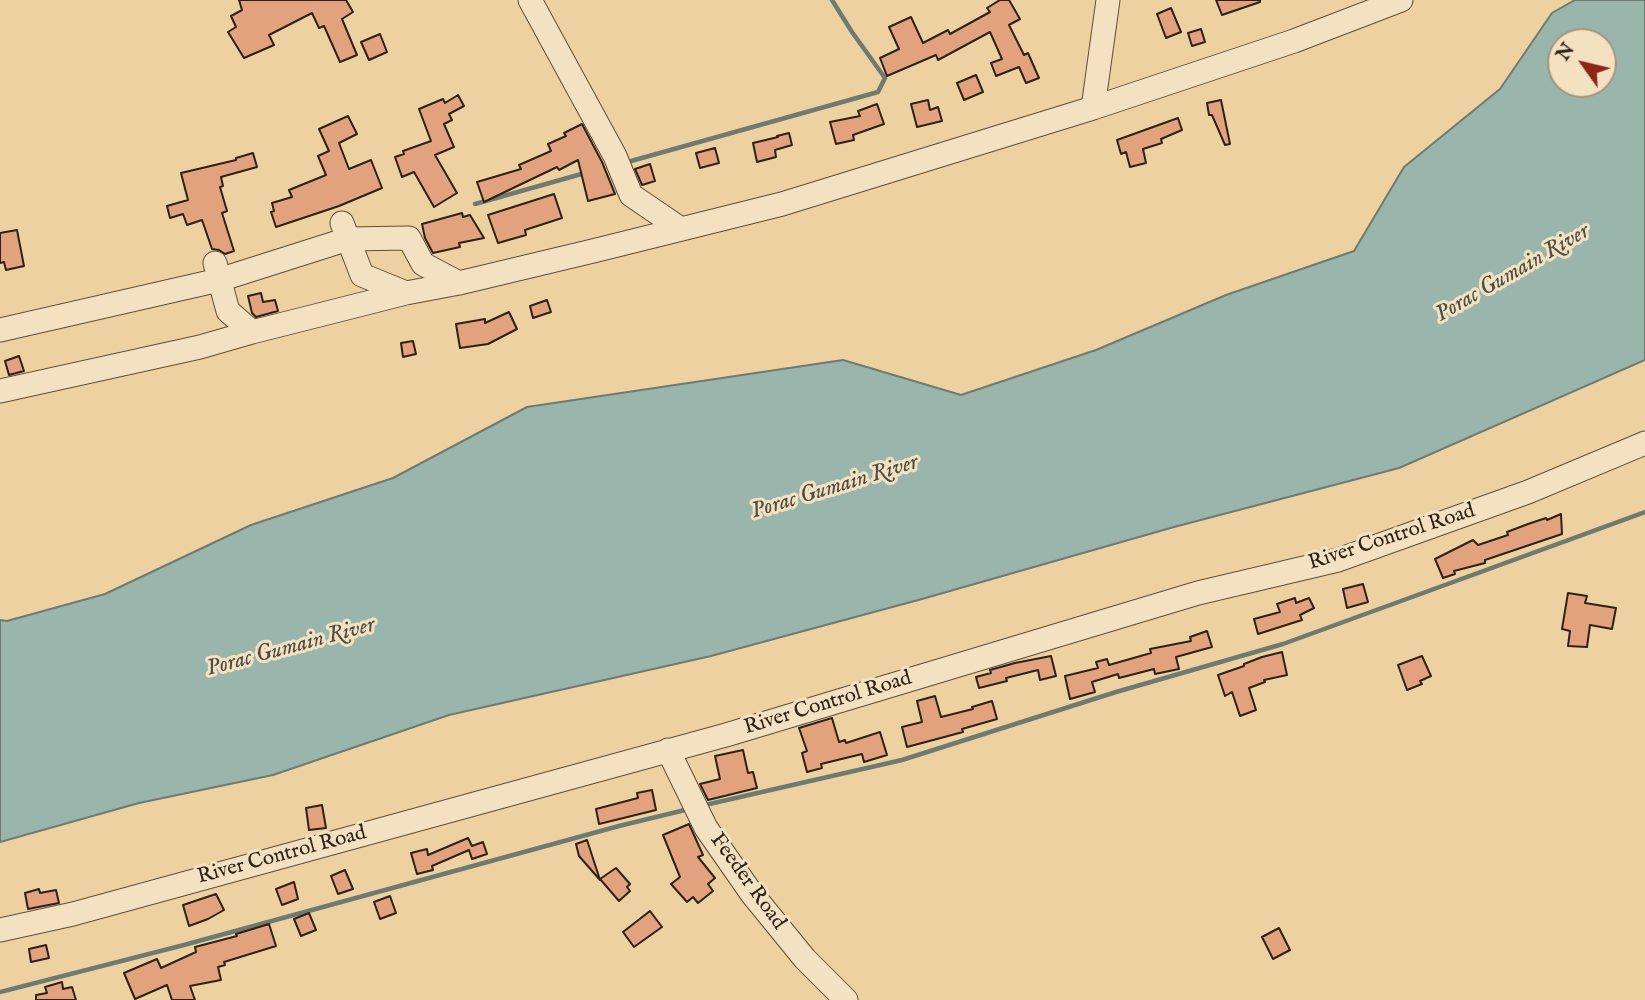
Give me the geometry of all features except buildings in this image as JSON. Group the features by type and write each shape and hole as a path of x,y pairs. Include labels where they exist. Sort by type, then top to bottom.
{"street":[{"path":"530,0 618,165 631,195 681,229"},
{"path":"1093,108 1108,0"},
{"path":"0,391 200,347 405,293 782,204 1093,108 1294,41 1401,0"},
{"path":"0,330 217,271 345,231 409,238 424,264 459,282"},
{"path":"345,231 362,275 405,293"},
{"path":"217,271 228,311 252,332"},
{"name":"River Control Road","path":"0,930 73,914 726,735 1198,593 1338,560 1528,492 1645,443"},
{"name":"Feeder Road","path":"668,750 706,828 752,894 805,958 846,1000"}],"water":[{"name":"Porac Gumain River","path":"1575,0 1645,0 1645,360 1399,468 1174,527 711,656 449,715 273,775 139,803 0,842 0,620 7,621 105,594 251,525 393,478 527,407 843,360 961,395 1096,350 1226,295 1354,251 1404,167 1500,89 1552,13"}],"waterway":[{"path":"624,163 878,92 885,78 832,0"},
{"path":"475,204 585,173"},
{"path":"705,805 902,760 1116,692 1283,644 1645,512"},
{"path":"0,992 689,809"}]}
